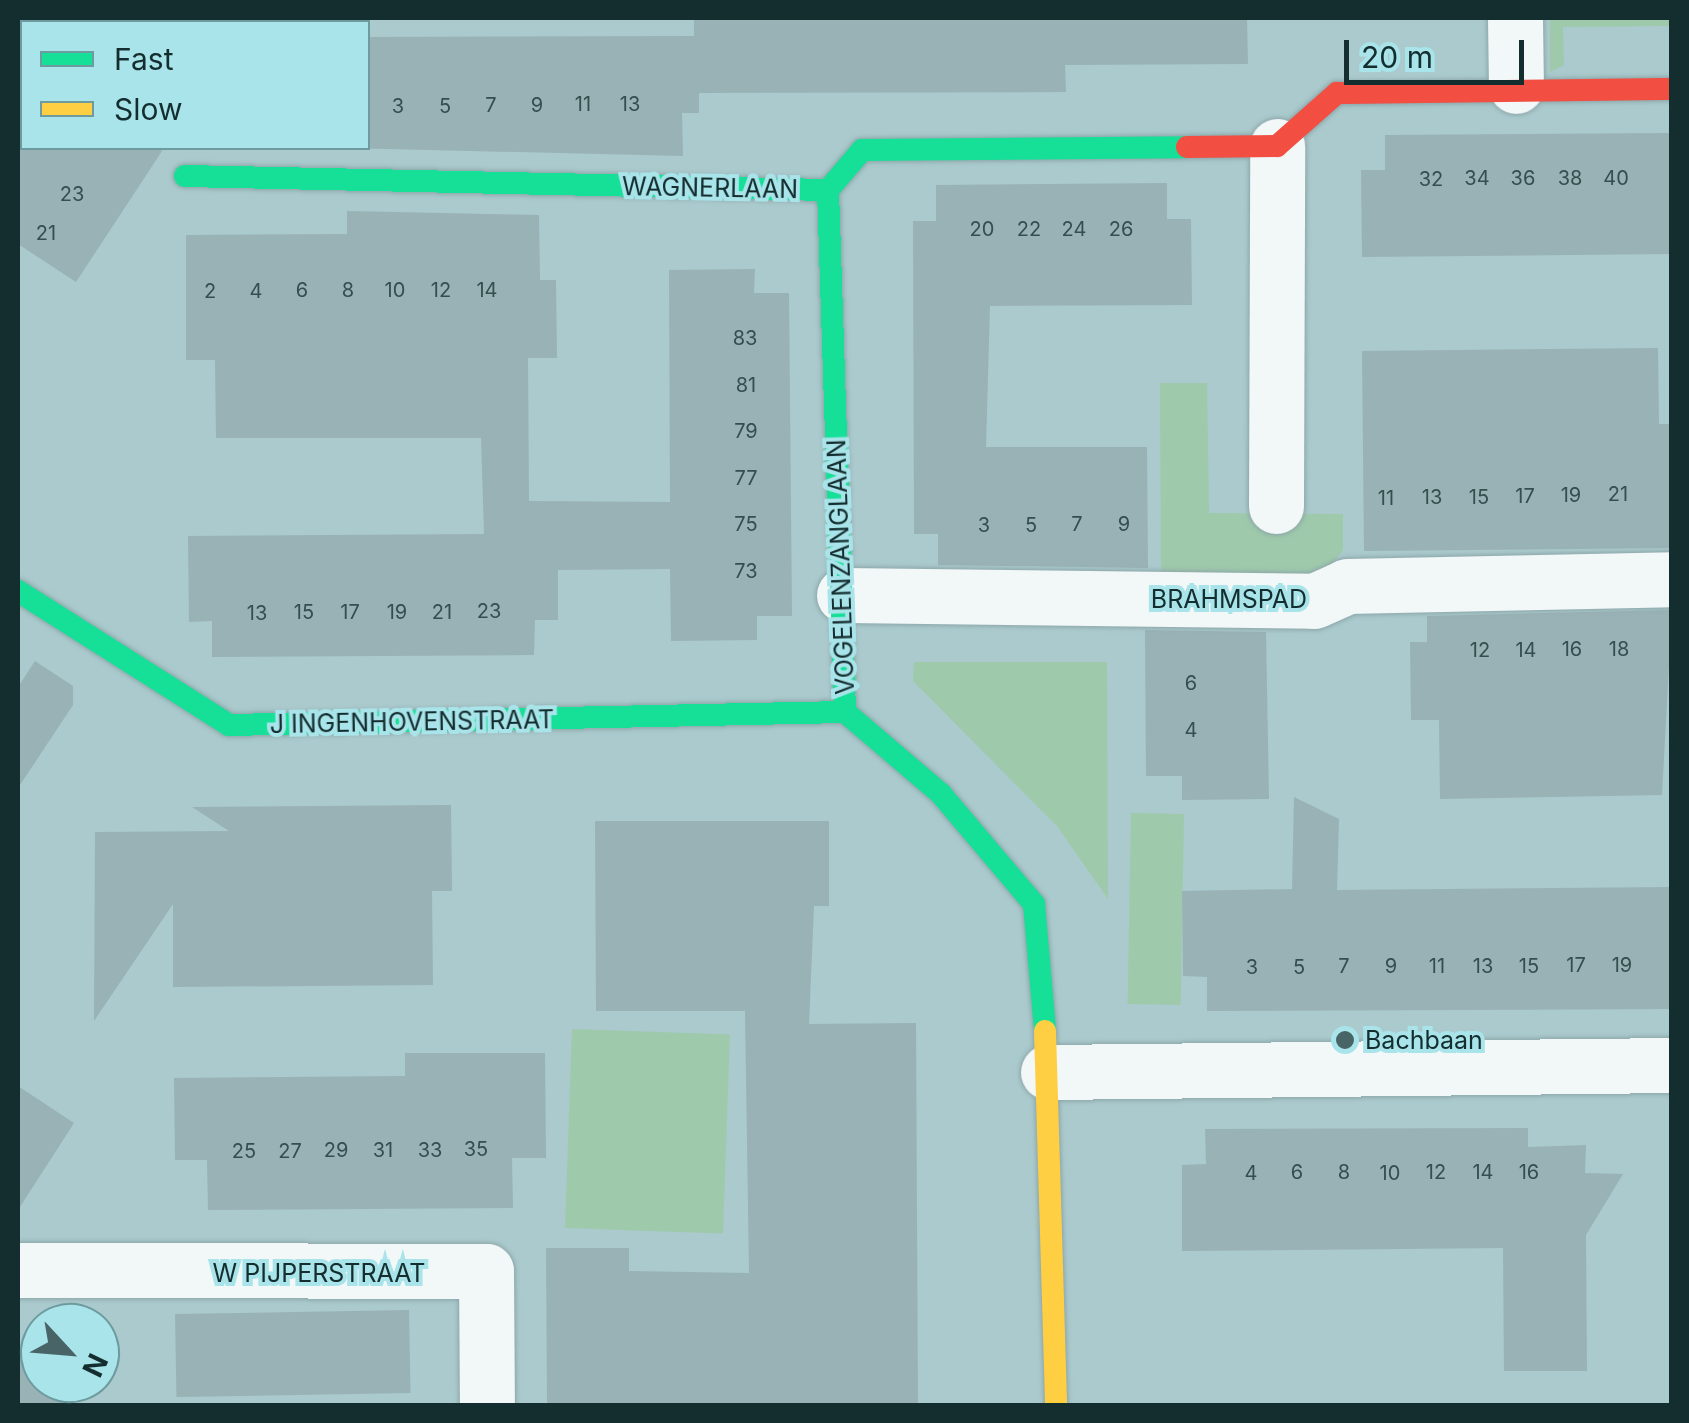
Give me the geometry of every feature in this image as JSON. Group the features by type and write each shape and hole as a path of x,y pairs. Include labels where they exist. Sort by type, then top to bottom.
{"street":[{"path":"1515,18 1516,86"},
{"path":"1276,506 1277,146 1338,92 1516,86 1672,90"},
{"name":"WAGNERLAAN","path":"185,176 828,190 862,150 1277,146"},
{"name":"VOGELENZANGLAAN","path":"828,190 845,712 941,794 1034,904 1048,1072 1056,1406"},
{"name":"BRAHMSPAD","path":"844,595 1314,601 1347,586 1672,579"},
{"name":"J INGENHOVENSTRAAT","path":"18,591 230,725 845,712"},
{"path":"1048,1072 1672,1065"},
{"name":"W PIJPERSTRAAT","path":"18,1270 486,1272 487,1406"}],"green space":[{"path":"1550,18 1671,18 1671,26 1563,27 1564,65 1550,72"},
{"path":"1160,383 1207,383 1209,513 1343,514 1343,550 1312,589 1161,572"},
{"path":"914,662 1107,662 1108,899 1057,826 913,681"},
{"path":"1131,813 1184,814 1181,1005 1128,1004"},
{"path":"572,1029 730,1035 723,1233 565,1228"}],"building":[{"path":"694,18 1247,18 1248,64 1065,65 1066,92 699,93 699,113 682,113 683,156 370,149 370,37 694,36"},
{"path":"1672,133 1672,254 1362,257 1361,170 1385,170 1385,135"},
{"path":"18,148 163,150 76,282 18,244"},
{"path":"1167,183 1167,219 1191,219 1192,305 990,306 986,447 1147,447 1148,568 938,565 938,534 914,534 913,221 936,221 936,185"},
{"path":"347,211 539,215 540,280 556,280 557,358 528,358 529,501 670,502 669,270 755,269 754,293 789,293 792,616 757,616 757,640 671,641 670,569 558,570 558,620 535,620 534,655 212,657 212,621 189,622 188,536 484,534 481,438 216,438 215,360 186,360 186,235 347,234"},
{"path":"1658,348 1659,424 1671,424 1671,548 1364,551 1362,351"},
{"path":"1672,610 1662,795 1440,799 1439,720 1411,720 1410,642 1427,642 1427,616"},
{"path":"1145,630 1266,632 1269,799 1182,800 1182,776 1146,776"},
{"path":"35,661 73,686 73,705 18,788 18,687"},
{"path":"1294,797 1339,819 1337,890 1672,887 1672,1009 1207,1011 1207,977 1183,976 1182,891 1292,889"},
{"path":"451,805 452,891 432,891 433,985 173,987 173,904 94,1021 95,832 229,831 192,807"},
{"path":"595,821 829,821 829,906 814,906 809,1024 916,1023 918,1406 547,1406 546,1248 629,1248 629,1271 749,1273 745,1011 596,1011"},
{"path":"405,1053 545,1053 546,1158 512,1158 513,1208 208,1210 207,1160 175,1160 174,1078 405,1076"},
{"path":"18,1086 74,1123 18,1210"},
{"path":"1528,1128 1528,1147 1586,1145 1585,1173 1623,1174 1586,1235 1587,1371 1504,1371 1503,1248 1182,1251 1182,1165 1206,1164 1205,1129"},
{"path":"409,1310 410,1393 176,1397 175,1314"},
{"path":"18,1352 20,1403 74,1406 18,1406"}],"traffic: fast":[{"path":"185,176 828,190 862,150 1187,147"},
{"path":"828,190 845,712 941,794 1034,904 1045,1031"},
{"path":"18,591 229,725 845,712"}],"traffic: slow":[{"path":"1045,1031 1056,1406"}],"traffic: jam":[{"path":"1187,147 1277,146 1337,93 1672,89"}],"place":[{"name":"Bachbaan","path":"1345,1040"}]}
